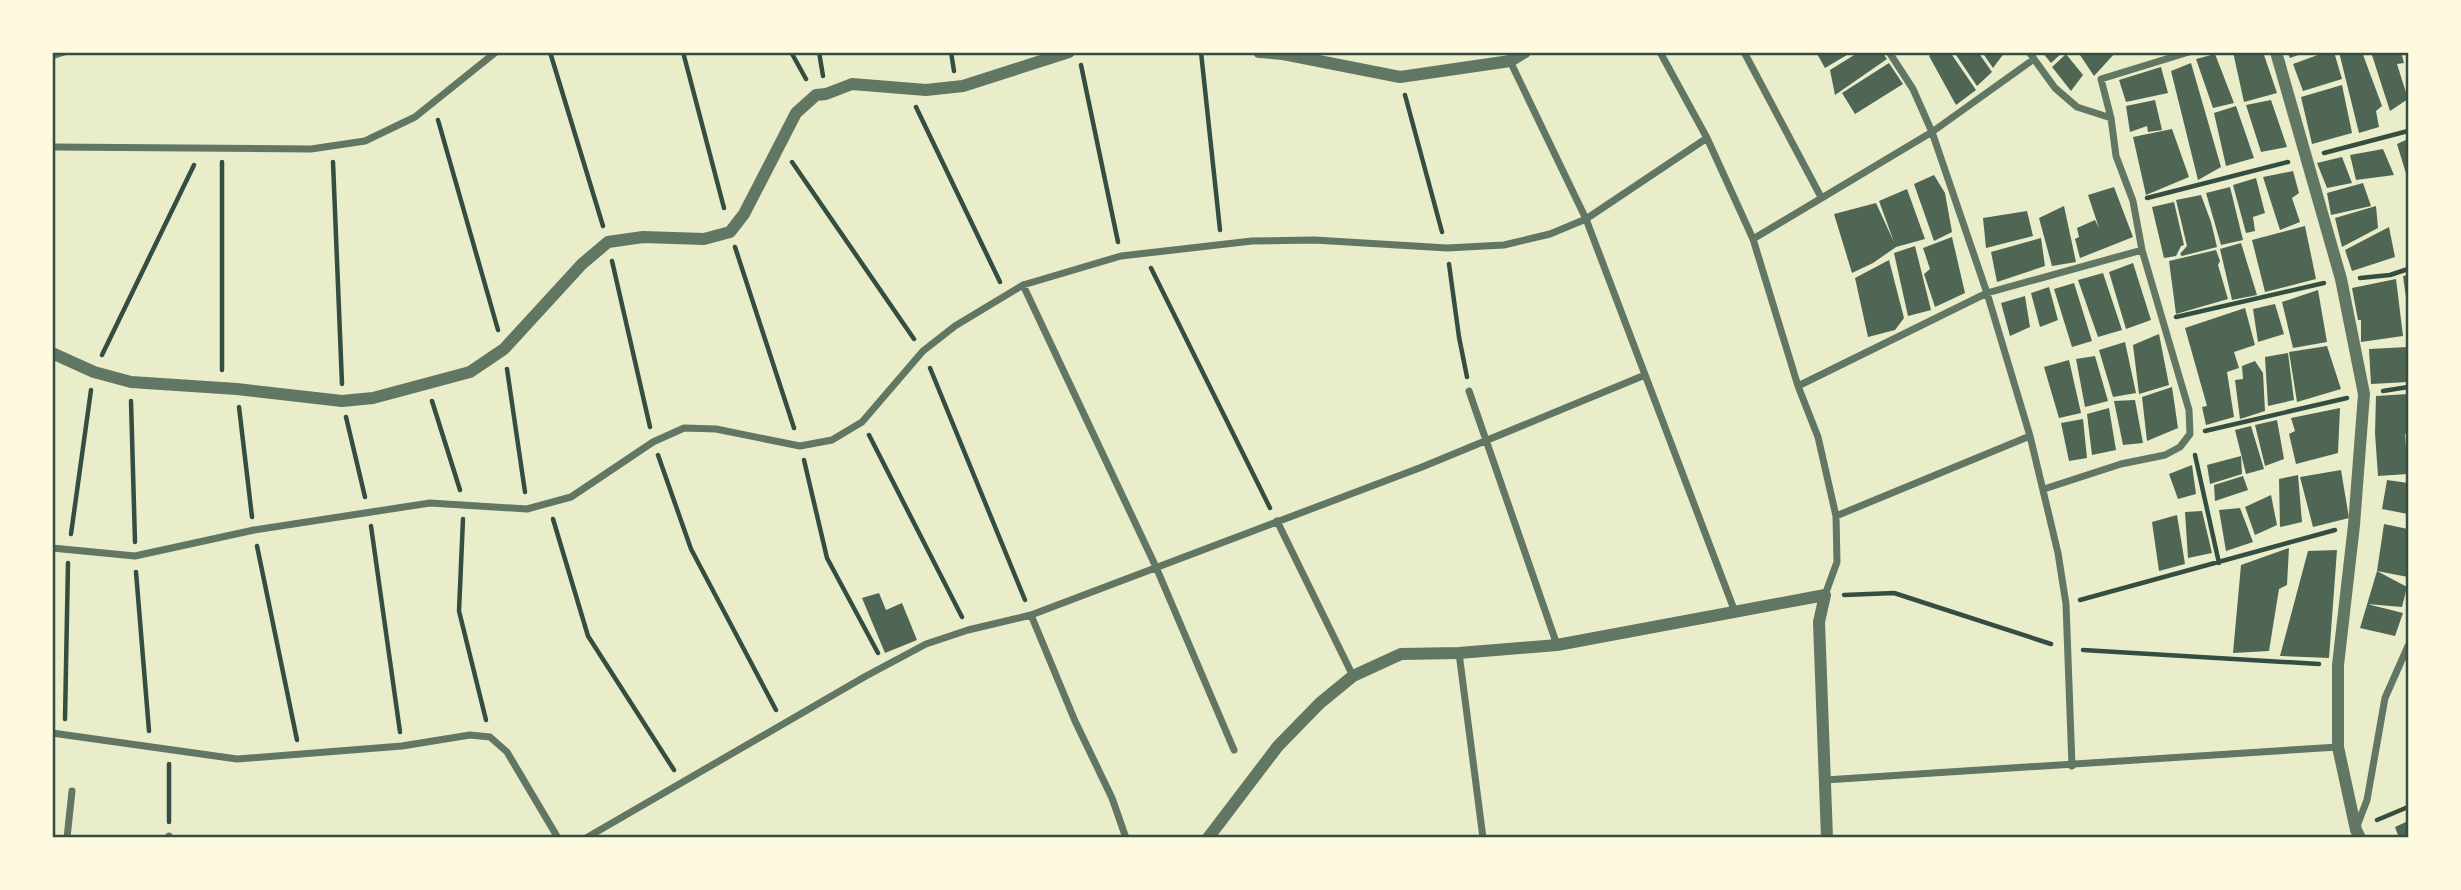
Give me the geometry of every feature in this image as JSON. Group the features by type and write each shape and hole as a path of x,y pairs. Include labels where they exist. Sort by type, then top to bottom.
{"street":[{"path":"52,56 64,52"},
{"path":"52,147 311,149 365,141 415,117 496,52"},
{"path":"52,353 93,372 131,382 236,389 342,401 373,398 470,372 504,349 582,264 608,242 643,237 704,239 730,232 744,214 796,113 816,95 852,84 926,90 963,86 1069,52"},
{"path":"1259,52 1283,54 1400,77 1510,61 1525,52"},
{"path":"1660,52 1707,138 1753,239 1798,386 1818,437 1836,516 1837,562 1819,622 1827,838"},
{"path":"1744,52 1821,197"},
{"path":"1889,52 1913,89 1932,132 1987,293 2031,436 2058,553 2066,604 2072,766"},
{"path":"2044,489 2122,464 2165,455 2180,447 2190,434 2189,410 2161,321 2142,250 2133,201 2116,156 2111,118 2101,79 2189,52"},
{"path":"2276,52 2341,279 2364,394 2354,525 2338,665 2339,747 2358,834"},
{"path":"1753,239 1932,132 2031,56 2055,88 2077,107 2111,118"},
{"path":"1510,61 1586,219 1735,612"},
{"path":"52,548 135,556 254,530 430,503 527,509 571,497 653,442 684,428 705,428 800,446 832,440 862,422 923,351 955,326 1023,285 1121,256 1252,241 1314,240 1447,248 1504,245 1550,234 1586,219 1707,138"},
{"path":"1798,386 1987,293 2142,250"},
{"path":"1023,285 1156,567 1234,750"},
{"path":"586,838 926,644 968,630 1031,615 1422,467 1645,375"},
{"path":"1469,391 1557,645"},
{"path":"1836,516 2031,436"},
{"path":"1277,521 1353,676"},
{"path":"1208,838 1278,746 1320,703 1353,676 1401,654 1459,653 1557,645 1825,595"},
{"path":"1031,615 1075,721 1112,798 1126,838"},
{"path":"2358,834 2367,800 2385,698 2409,646"},
{"path":"1459,653 1483,838"},
{"path":"52,733 237,758 402,746 470,735 491,737 507,752 558,838"},
{"path":"1825,780 2339,747"},
{"path":"67,838 72,791"}],"path":[{"path":"791,52 816,95"},
{"path":"1079,52 1121,256"},
{"path":"1201,52 1222,244"},
{"path":"1400,77 1447,248 1458,337 1469,391"},
{"path":"908,89 1007,295"},
{"path":"433,102 458,197 504,349 527,509"},
{"path":"2133,201 2409,131"},
{"path":"222,147 222,388"},
{"path":"332,147 342,401 369,513 402,746"},
{"path":"93,372 202,148"},
{"path":"1144,254 1277,521"},
{"path":"2161,321 2341,279 2390,275 2409,269"},
{"path":"427,384 464,504 459,611 491,737"},
{"path":"2220,564 2190,434 2364,394 2409,387"},
{"path":"236,389 254,530 300,754"},
{"path":"862,422 968,630"},
{"path":"653,442 691,550 783,724"},
{"path":"800,446 827,558 885,666"},
{"path":"549,503 588,636 682,783"},
{"path":"2066,604 2220,564 2354,525"},
{"path":"169,750 169,837"},
{"path":"2358,834 2409,807"}],"building":[{"path":"1816,52 1852,52 1825,68"},
{"path":"1859,52 1882,52 1887,59 1835,95 1830,70"},
{"path":"1933,52 1950,52 1976,90 1956,105 1929,56"},
{"path":"1954,52 1978,52 1992,72 1977,86"},
{"path":"1982,52 2005,52 1993,68"},
{"path":"2042,52 2063,52 2051,63"},
{"path":"2078,52 2116,52 2094,76"},
{"path":"2233,52 2263,52 2277,93 2244,102"},
{"path":"2287,52 2304,52 2304,53 2290,58"},
{"path":"2326,52 2334,52 2342,79 2303,91 2293,64"},
{"path":"2339,52 2362,52 2382,106 2376,111 2379,127 2359,133"},
{"path":"2371,52 2401,52 2404,63 2397,64 2408,99 2390,111"},
{"path":"2066,54 2083,75 2071,91 2052,67"},
{"path":"2215,54 2234,103 2213,108 2196,59"},
{"path":"1889,63 1903,84 1855,114 1842,93"},
{"path":"2191,63 2221,167 2198,180 2171,71"},
{"path":"2161,67 2168,93 2126,102 2119,80"},
{"path":"2342,85 2352,133 2312,144 2301,97"},
{"path":"2155,100 2162,130 2148,132 2147,126 2130,132 2126,106"},
{"path":"2271,100 2287,147 2261,152 2246,105"},
{"path":"2236,106 2254,158 2226,166 2214,113"},
{"path":"2172,129 2189,177 2146,195 2133,137"},
{"path":"2408,139 2408,180 2397,144"},
{"path":"2383,149 2394,175 2356,180 2350,155"},
{"path":"2342,157 2352,183 2327,188 2317,163"},
{"path":"2293,171 2299,193 2292,198 2300,222 2280,230 2263,177"},
{"path":"1934,175 1945,193 1952,232 1934,241 1914,184"},
{"path":"2256,178 2265,213 2253,217 2255,231 2246,233 2233,185"},
{"path":"2363,183 2371,206 2331,215 2327,193"},
{"path":"2114,187 2133,237 2080,258 2075,239 2079,237 2077,228 2095,220 2099,228 2088,195"},
{"path":"2230,187 2243,240 2221,245 2206,193"},
{"path":"1907,189 1925,239 1896,247 1852,273 1834,214 1876,203 1894,242 1879,201"},
{"path":"2201,195 2217,247 2182,256 2180,254 2187,246 2176,200"},
{"path":"2174,202 2184,245 2176,256 2164,258 2152,207"},
{"path":"2064,206 2076,262 2052,266 2039,218"},
{"path":"2376,206 2378,228 2342,247 2335,218"},
{"path":"2027,211 2033,236 1986,248 1983,218"},
{"path":"2305,226 2316,279 2265,292 2252,240"},
{"path":"2389,227 2395,257 2352,271 2345,250"},
{"path":"1952,237 1965,293 1935,307 1924,274 1930,269 1923,248"},
{"path":"2041,238 2045,266 1997,282 1991,252"},
{"path":"2241,243 2257,295 2232,300 2220,249"},
{"path":"1915,246 1931,310 1908,316 1894,253"},
{"path":"2216,250 2228,299 2176,314 2169,261"},
{"path":"1889,260 1904,318 1895,330 1868,337 1855,278"},
{"path":"2133,263 2151,320 2126,329 2109,272"},
{"path":"2103,273 2122,330 2098,337 2078,280"},
{"path":"2408,275 2408,304 2407,305 2403,276"},
{"path":"2396,279 2403,336 2361,342 2361,320 2358,320 2352,288"},
{"path":"2074,283 2092,341 2072,347 2054,289"},
{"path":"2049,287 2058,320 2040,327 2031,293"},
{"path":"2318,290 2327,342 2293,348 2282,302"},
{"path":"2025,296 2030,327 2010,336 2001,303"},
{"path":"2275,304 2284,334 2258,342 2253,309"},
{"path":"2245,308 2255,345 2234,352 2239,368 2227,372 2234,417 2206,425 2202,407 2207,406 2185,328"},
{"path":"2159,334 2169,385 2139,394 2133,345"},
{"path":"2125,342 2136,393 2113,397 2099,350"},
{"path":"2327,346 2341,389 2297,402 2289,352"},
{"path":"2408,347 2408,382 2371,384 2369,349"},
{"path":"2288,353 2294,400 2268,406 2265,357"},
{"path":"2095,356 2108,401 2085,407 2076,359"},
{"path":"2069,360 2081,413 2059,418 2044,367"},
{"path":"2255,361 2263,373 2265,411 2240,419 2235,380 2243,379 2242,366"},
{"path":"2172,387 2178,428 2147,441 2142,397"},
{"path":"2408,394 2408,434 2405,434 2408,474 2378,476 2376,396"},
{"path":"2135,400 2143,443 2123,445 2114,401"},
{"path":"2109,408 2116,450 2092,455 2087,414"},
{"path":"2340,408 2338,453 2296,464 2289,434 2295,431 2291,418"},
{"path":"2083,419 2087,458 2069,461 2061,423"},
{"path":"2277,420 2284,459 2265,466 2255,425"},
{"path":"2251,426 2264,469 2246,474 2235,430"},
{"path":"2241,456 2242,474 2210,484 2207,465"},
{"path":"2192,465 2196,494 2178,499 2169,474"},
{"path":"2341,470 2349,518 2313,527 2300,477"},
{"path":"2298,475 2302,522 2280,527 2279,479"},
{"path":"2243,476 2248,490 2215,501 2214,485"},
{"path":"2387,480 2408,483 2408,514 2382,509"},
{"path":"2271,495 2277,525 2255,535 2245,507"},
{"path":"2240,508 2253,542 2226,551 2219,510"},
{"path":"2202,511 2212,553 2188,558 2185,512"},
{"path":"2177,515 2185,564 2159,571 2152,522"},
{"path":"2384,524 2408,529 2408,577 2377,571"},
{"path":"2289,548 2287,585 2279,589 2269,651 2233,653 2241,565"},
{"path":"2337,550 2329,658 2280,656 2308,551"},
{"path":"2377,571 2407,587 2402,607 2367,604"},
{"path":"879,593 886,610 902,603 917,640 885,653 862,598"},
{"path":"2367,604 2403,613 2395,636 2360,628"},
{"path":"2408,821 2408,838 2399,838 2395,827"}]}
